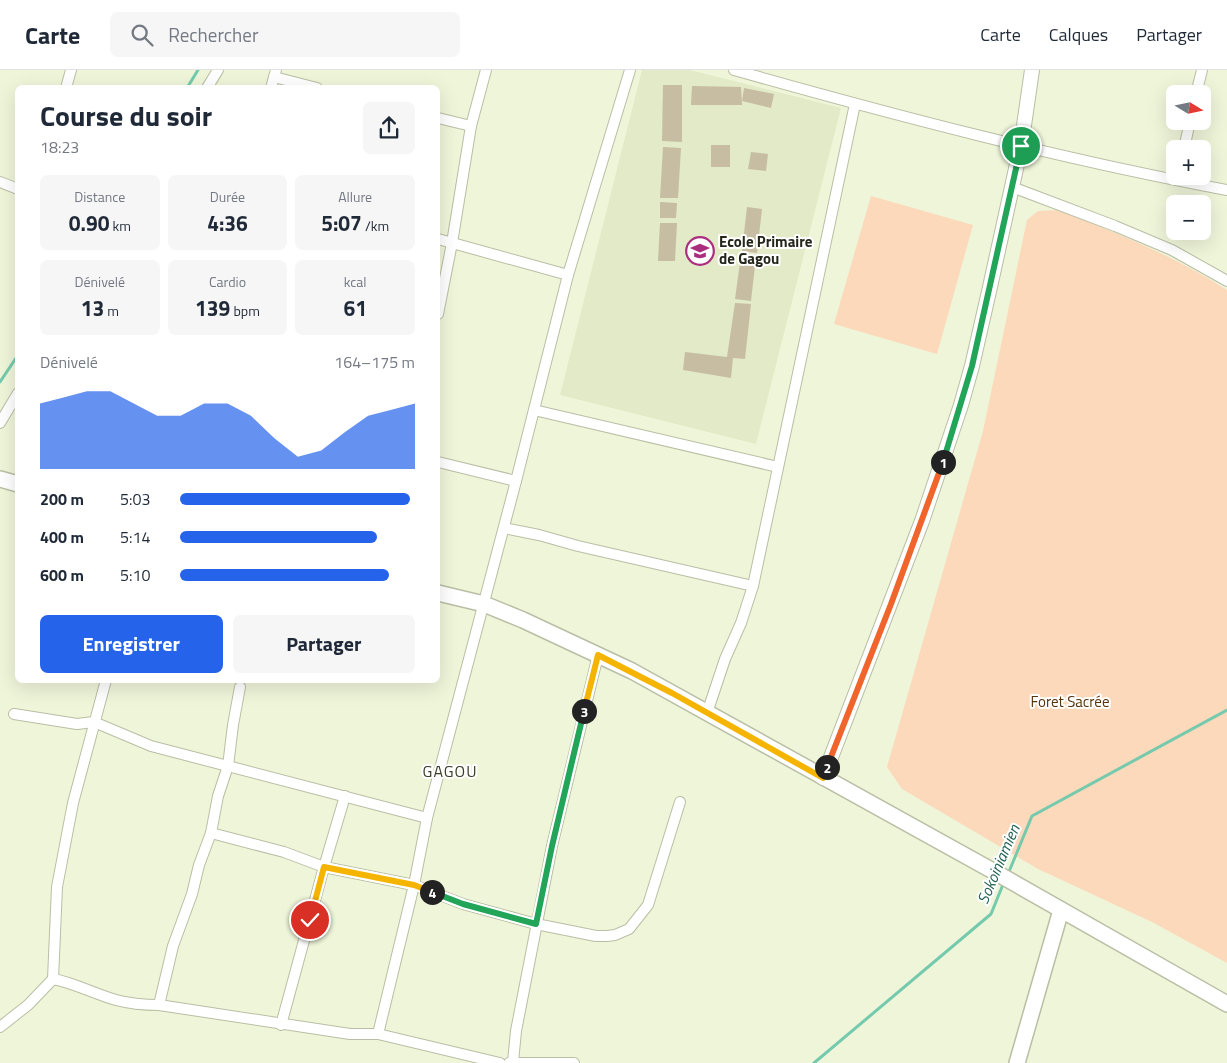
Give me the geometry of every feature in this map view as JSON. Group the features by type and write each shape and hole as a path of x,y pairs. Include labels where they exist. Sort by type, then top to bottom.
{"main road":[{"path":"0,479 15,483"},
{"path":"440,593 484,604 523,620 632,671 1227,1004"},
{"path":"1016,1063 1061,910"}],"street":[{"path":"67,85 71,70"},
{"path":"209,85 218,70"},
{"path":"440,304 471,126 486,70"},
{"path":"378,1034 414,885 427,818 504,528 568,275 630,70"},
{"path":"734,70 855,104 1021,146 1166,176"},
{"path":"823,778 891,604 942,463 972,366 1021,146 1032,70"},
{"path":"1198,85 1202,70"},
{"path":"275,73 309,85"},
{"path":"707,713 725,659 742,623 753,586 855,104"},
{"path":"440,118 471,126"},
{"path":"0,182 15,188"},
{"path":"1206,185 1227,190"},
{"path":"1012,187 1172,250 1227,281"},
{"path":"440,240 568,275"},
{"path":"0,423 15,397"},
{"path":"534,410 778,467"},
{"path":"440,462 516,481"},
{"path":"504,528 753,586"},
{"path":"513,1062 516,1031 552,846 598,655"},
{"path":"0,1027 28,1005 53,979 58,887 73,803 105,683"},
{"path":"159,1006 173,946 211,833 218,796 228,766 232,725 240,687"},
{"path":"14,714 77,724 94,722 151,746 427,818"},
{"path":"281,1025 345,796"},
{"path":"211,833 284,852 324,867 414,885 463,904 536,924 596,936 607,936 629,929 643,912 653,891 680,802"},
{"path":"53,979 86,988 114,1000 136,1005 159,1006 350,1034 378,1034 500,1063"},
{"path":"509,1063 574,1063"}],"shaded area":[{"name":"Ecole Primaire de Gagou","path":"642,70 690,70 841,108 756,444 560,395"}],"green space":[{"path":"871,196 973,225 937,354 834,324"},
{"name":"Foret Sacrée","path":"1059,210 1123,236 1187,266 1227,290 1227,963 1152,922 1038,869 902,789 887,767 983,431 1027,220 1038,211"}],"building":[{"path":"663,85 682,85 682,142 662,141"},
{"path":"692,86 741,87 742,105 691,105"},
{"path":"744,88 774,94 771,108 742,101"},
{"path":"711,145 730,145 730,167 711,167"},
{"path":"663,147 681,148 678,198 660,198"},
{"path":"751,152 768,154 766,171 748,169"},
{"path":"660,202 677,203 676,218 660,218"},
{"name":"Ecole Primaire de Gagou","path":"747,207 762,209 757,253 742,251"},
{"name":"Ecole Primaire de Gagou","path":"660,223 677,223 675,261 658,261"},
{"name":"Ecole Primaire de Gagou","path":"741,255 756,257 751,301 735,299"},
{"path":"735,303 751,304 745,359 733,358 731,378 683,370 685,352 727,357"}],"waterway":[{"path":"189,85 198,70"},
{"path":"0,382 15,360"},
{"name":"Sokoiniamien","path":"1008,874 1032,816 1227,710"},
{"name":"Sokoiniamien","path":"814,1063 991,914 1004,882"}],"place":[{"name":"Ecole Primaire de Gagou","path":"700,251"}],"district":[{"name":"GAGOU","path":"450,771"}],"route":[{"path":"310,920 324,867 414,885 463,904 536,924 552,846 598,655 632,671 823,778 922,521 961,405 972,366 1021,146"}]}
